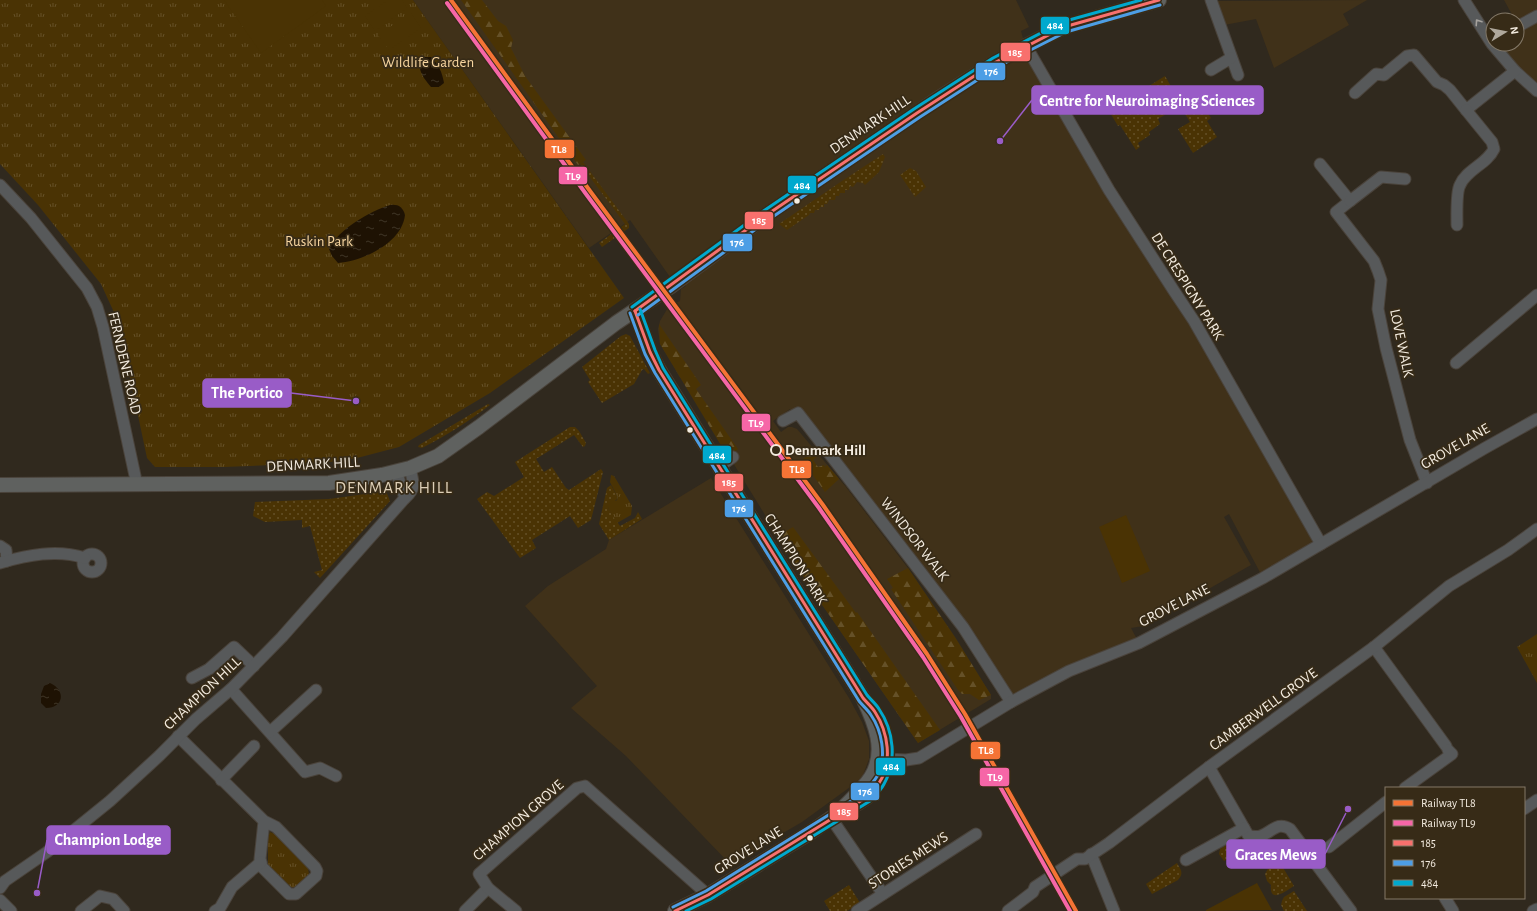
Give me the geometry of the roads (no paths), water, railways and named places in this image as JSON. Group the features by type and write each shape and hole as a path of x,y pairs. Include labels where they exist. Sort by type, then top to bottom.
{"main road":[{"name":"DENMARK HILL","path":"0,485 329,483 367,478 410,468 438,456 613,326 640,308 768,214 906,120 996,62 1064,27 1159,0"},
{"name":"CHAMPION PARK","path":"640,308 650,352 659,370 862,698 874,711 882,724 887,741 883,758"},
{"name":"GROVE LANE","path":"675,911 708,895 867,797 879,782 884,770 883,758"}],"street":[{"path":"1211,0 1238,75"},
{"path":"1464,0 1485,31"},
{"path":"1525,23 1537,16"},
{"name":"DE CRESPIGNY PARK","path":"1026,46 1109,190 1194,321 1321,544"},
{"path":"1500,52 1515,71 1537,91"},
{"path":"1355,93 1376,74 1384,75 1407,56 1414,56 1437,82 1450,90 1492,142 1494,149 1491,155 1465,177 1459,186 1457,225"},
{"path":"1211,70 1232,58"},
{"path":"1466,110 1515,71"},
{"path":"1320,164 1350,201 1381,177 1405,179"},
{"name":"FERNDENE ROAD","path":"0,185 32,218 87,288 97,307 103,327 137,485"},
{"name":"LOVE WALK","path":"1350,201 1336,212 1374,261 1378,271 1381,280 1378,309 1386,348 1410,440 1427,483"},
{"path":"1456,363 1537,295"},
{"name":"WINDSOR WALK","path":"783,421 798,413 963,627 1011,702"},
{"name":"GROVE LANE","path":"883,758 906,760 919,758 1011,702 1069,671 1139,642 1263,578 1427,483 1484,448 1537,419"},
{"path":"719,467 733,457"},
{"name":"CHAMPION HILL","path":"3,884 88,820 134,780 178,736 254,666 282,637 405,498 411,494 414,487 410,468"},
{"path":"396,471 405,498"},
{"name":"CAMBERWELL GROVE","path":"1008,911 1033,892 1035,887 1077,859 1085,859 1109,843 1209,767 1374,647 1449,586 1508,550 1537,529"},
{"path":"0,546 6,550 4,562 52,553 74,554 85,558"},
{"path":"192,678 209,669 234,647 254,666"},
{"path":"1374,647 1452,754 1406,787"},
{"path":"231,688 305,772 320,768 336,776"},
{"path":"270,732 316,690"},
{"path":"178,736 264,822 276,827 315,867 317,871 316,876 296,894 290,894 262,867 262,838 264,822"},
{"path":"221,780 254,746"},
{"path":"1209,767 1248,835 1254,838 1261,836 1278,826 1284,826 1290,829 1351,911"},
{"name":"CHAMPION GROVE","path":"516,911 488,888 479,874 577,788 584,786 708,895"},
{"path":"1525,807 1537,800"},
{"path":"1329,846 1385,804"},
{"path":"834,816 883,894"},
{"path":"1186,860 1244,828"},
{"name":"STORIES MEWS","path":"857,911 976,834"},
{"path":"1091,854 1114,911"},
{"path":"215,911 220,908 232,887 261,862"},
{"path":"465,911 488,888"},
{"path":"81,911 100,896 113,899 124,911"},
{"path":"1446,899 1453,911"},
{"path":"0,900 11,911"},
{"path":"1533,911 1537,909"}],"water":[{"path":"423,57 431,57 440,69 444,83 439,87 431,87 422,75 419,61"},
{"path":"390,205 400,207 405,215 397,234 380,249 359,259 338,263 332,256 329,249 333,242 347,228 365,216"},
{"path":"50,683 59,690 61,698 56,705 46,708 41,703 41,694 44,686"}],"rail line":[{"name":"TL8","path":"451,0 590,191 823,505 927,654 965,714 1076,911"},
{"name":"TL9","path":"447,3 586,194 819,508 923,657 961,717 1070,911"}],"place":[{"name":"Centre for Neuroimaging Sciences","path":"1000,141"},
{"name":"The Portico","path":"356,401"},
{"name":"Denmark Hill","path":"776,450"},
{"name":"Graces Mews","path":"1348,809"},
{"name":"Champion Lodge","path":"37,893"}],"district":[{"name":"DENMARK HILL","path":"394,487"}],"park label":[{"name":"Wildlife Garden","path":"428,62"},
{"name":"Ruskin Park","path":"319,241"}]}
